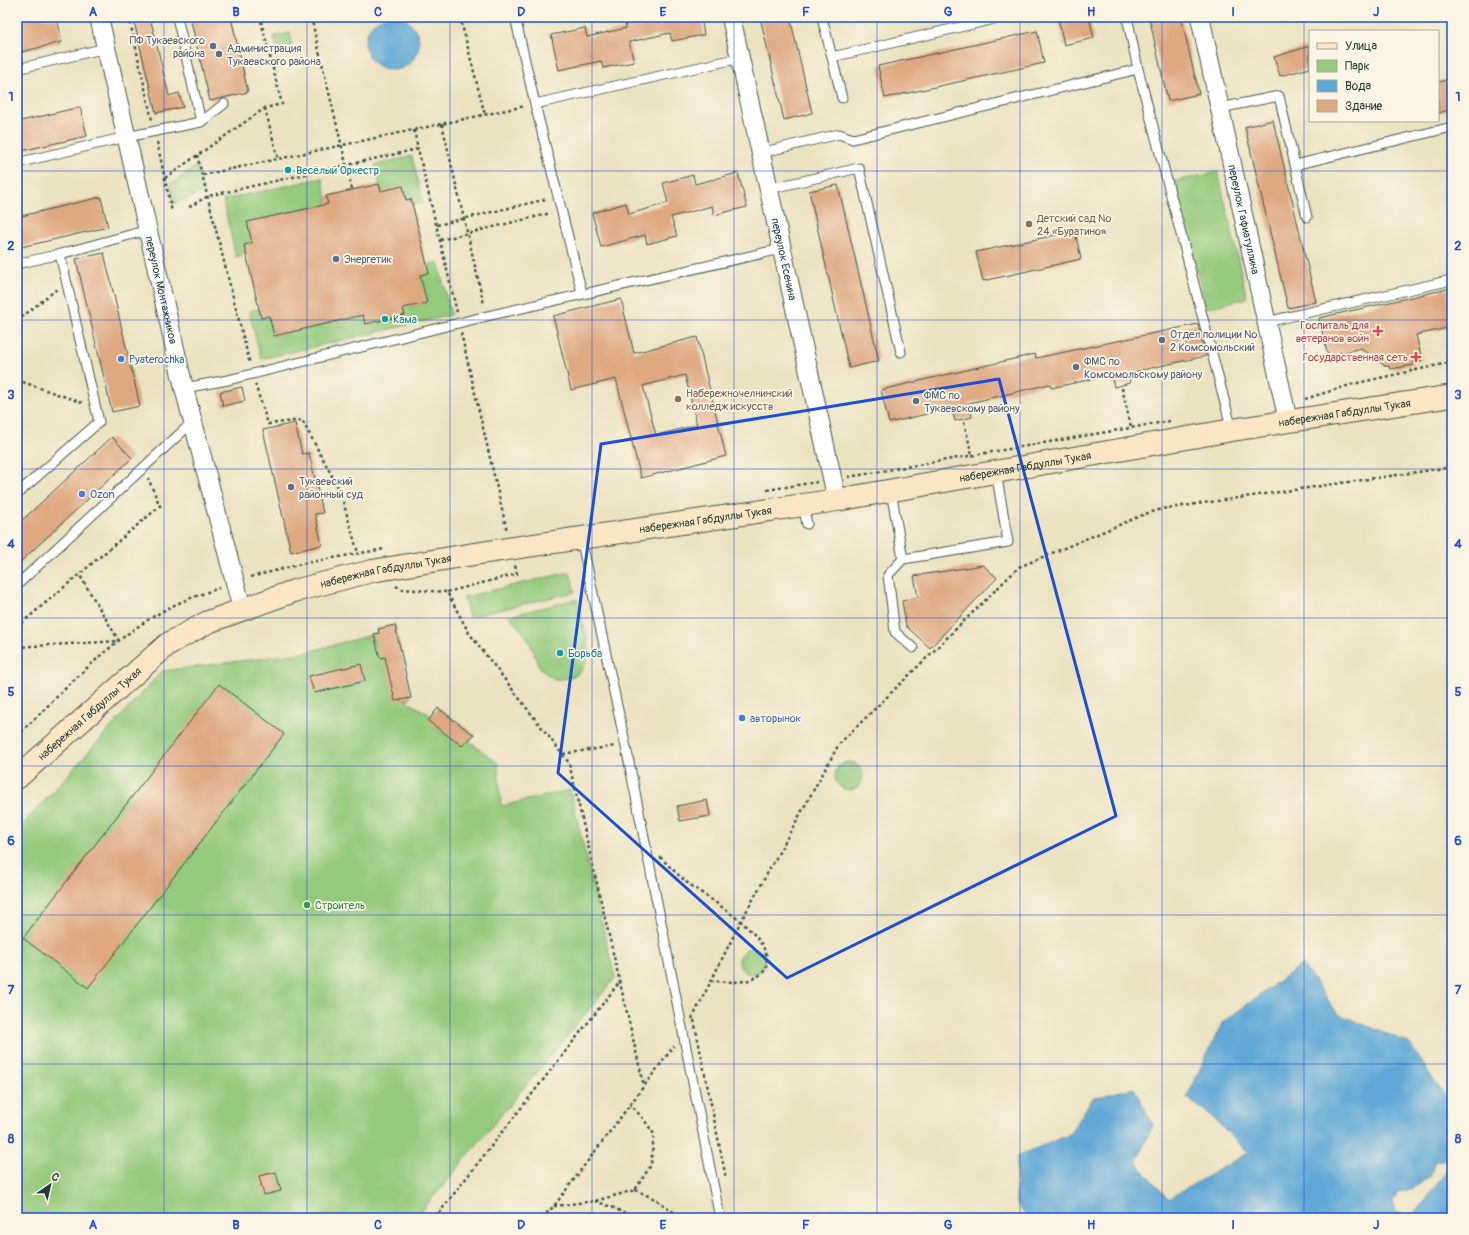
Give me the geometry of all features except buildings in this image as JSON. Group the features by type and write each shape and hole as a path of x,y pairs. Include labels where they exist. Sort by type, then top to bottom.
{"main road":[{"name":"набережная Габдуллы Тукая","path":"17,778 168,644 208,622 294,591 366,573 511,548 581,538 805,515 837,500 1232,430 1452,396"}],"street":[{"name":"переулок Монтажников","path":"99,17 184,388 242,609"},
{"name":"переулок Есенина","path":"731,17 837,500"},
{"name":"переулок Гафиатуллина","path":"1200,17 1288,421"}],"lane":[{"path":"177,17 202,122"},
{"path":"515,17 582,293"},
{"path":"822,17 842,98"},
{"path":"832,57 1003,17"},
{"path":"1127,17 1138,69 1232,430"},
{"path":"17,69 106,48"},
{"path":"535,104 740,58"},
{"path":"760,153 839,134 853,138 1138,69"},
{"path":"1220,108 1279,96 1307,217"},
{"path":"17,163 126,137 202,122 224,104"},
{"path":"1295,165 1452,127"},
{"path":"768,189 859,168 901,352"},
{"path":"17,264 148,230"},
{"path":"184,388 582,293 781,249"},
{"path":"17,494 99,422 60,254"},
{"path":"1266,322 1452,280"},
{"path":"17,585 185,429"},
{"path":"913,648 896,632 888,575 902,559 1008,542 996,472"},
{"path":"891,491 902,559"},
{"path":"581,538 684,1033 720,1218"}],"path":[{"path":"129,17 172,212"},
{"path":"165,178 265,108 282,104 260,18 265,17"},
{"path":"311,17 352,190"},
{"path":"460,17 485,115"},
{"path":"203,175 535,104"},
{"path":"265,108 278,159"},
{"path":"442,124 486,316"},
{"path":"414,130 517,574 448,592"},
{"path":"189,207 208,196 418,149"},
{"path":"197,156 252,373"},
{"path":"437,225 558,196"},
{"path":"440,240 562,211"},
{"path":"17,321 66,281"},
{"path":"17,380 95,406"},
{"path":"1122,388 1131,427"},
{"path":"964,422 972,455"},
{"path":"542,1218 554,1206 684,1033 741,921 839,744 1019,567 1145,514 1162,509 1452,467"},
{"path":"17,627 160,506 144,468"},
{"path":"17,647 119,641 79,574"},
{"path":"569,763 644,1086"},
{"path":"659,856 684,880 741,921 765,948 768,960 765,970 757,977 745,981 711,981"},
{"path":"435,1218 620,983"},
{"path":"630,1105 642,1117 654,1134 651,1165 635,1190"},
{"path":"554,1206 595,1201 635,1190 657,1200 682,1218"},
{"path":"595,1201 634,1218"}],"highlighted area":[{"path":"999,379 1116,816 787,978 558,773 601,444"}],"green space":[{"path":"290,33 292,46 277,49 274,36"},
{"path":"412,156 423,203 413,205 411,199 406,200 381,191 375,165"},
{"path":"197,166 204,192 174,204 170,185"},
{"path":"1218,172 1247,298 1206,308 1175,181"},
{"path":"322,178 328,204 247,222 252,243 244,245 246,254 236,257 223,200"},
{"path":"438,262 451,315 261,359 249,311 259,309 261,318 269,316 274,336 363,315 405,315 403,308 426,303 420,275 427,265"},
{"path":"570,572 575,592 469,617 464,597"},
{"path":"577,599 584,623 588,650 586,662 581,671 571,677 556,679 545,673 538,665 528,639 509,616"},
{"name":"Строитель","path":"395,625 411,698 405,700 432,716 438,708 474,735 469,741 498,763 501,806 570,790 615,978 416,1218 17,1218 17,831 162,671 303,653 379,633 378,629"},
{"path":"849,762 859,766 863,776 859,786 849,790 839,786 835,776 839,766"},
{"path":"752,948 761,952 765,961 761,970 752,974 743,970 739,961 743,952"}],"water":[{"path":"387,16 397,16 407,20 415,28 419,38 419,48 415,58 407,66 397,70 387,70 377,66 369,58 365,48 365,38 369,28 377,20"},
{"path":"1302,964 1338,1014 1409,1043 1452,1107 1452,1218 1027,1218 1016,1202 1017,1156 1069,1135 1093,1098 1134,1088 1153,1125 1136,1162 1168,1199 1248,1153 1210,1115 1187,1097 1222,1023","holes":["1445,1159 1450,1167 1412,1217 1396,1212 1393,1202 1398,1192 1414,1188 1431,1175 1434,1162"]}],"place":[{"name":"ПФ Тукаевского района","path":"213,46"},
{"name":"Администрация Тукаевского района","path":"219,54"},
{"name":"Весёлый Оркестр","path":"288,170"},
{"name":"Детский сад № 24 «Буратино»","path":"1029,224"},
{"name":"Энергетик","path":"336,259"},
{"name":"Кама","path":"385,319"},
{"name":"Госпиталь для ветеранов войн","path":"1378,331"},
{"name":"Отдел полиции № 2 Комсомольский","path":"1162,340"},
{"name":"Государственная сеть","path":"1416,357"},
{"name":"Pyaterochka","path":"121,359"},
{"name":"ФМС по Комсомольскому району","path":"1076,367"},
{"name":"Набережночелнинский колледж искусств","path":"678,399"},
{"name":"ФМС по Тукаевскому району","path":"916,401"},
{"name":"Тукаевский районный суд","path":"291,487"},
{"name":"Ozon","path":"82,494"},
{"name":"Борьба","path":"560,653"},
{"name":"авторынок","path":"742,718"},
{"name":"Строитель","path":"307,905"}]}
